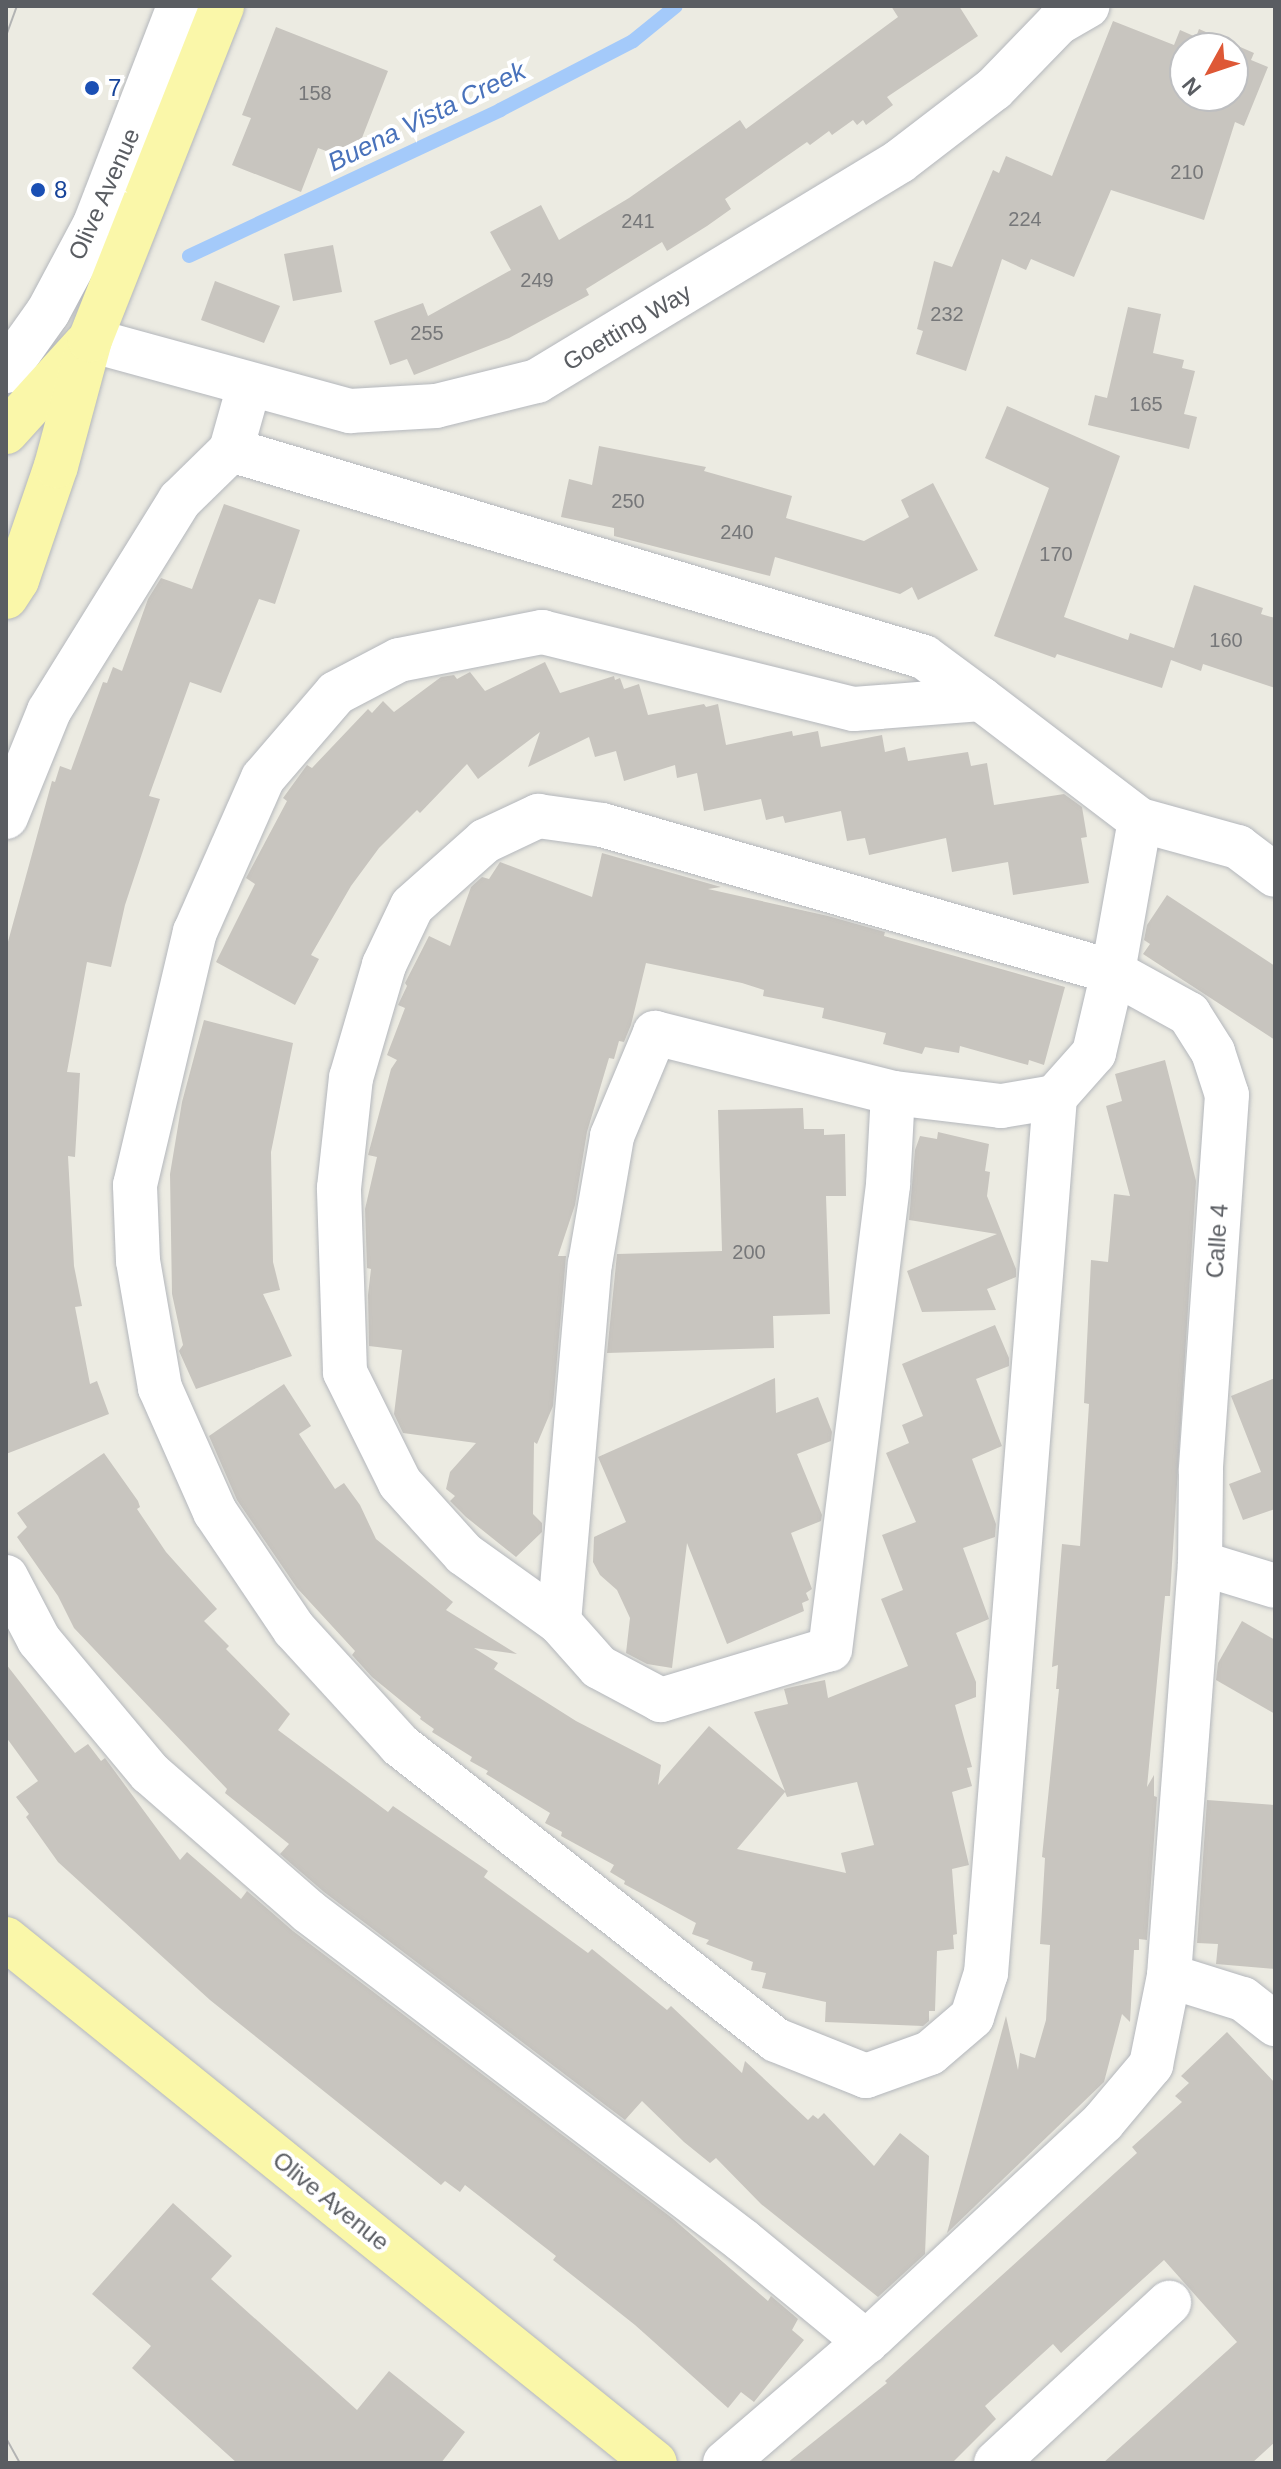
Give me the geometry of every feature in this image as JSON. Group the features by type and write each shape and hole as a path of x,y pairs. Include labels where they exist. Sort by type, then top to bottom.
{"main road":[{"name":"Olive Avenue","path":"6,597 25,557 56,466 90,340 222,6"},
{"name":"Olive Avenue","path":"6,432 90,340"},
{"name":"Olive Avenue","path":"6,1939 655,2463"}],"street":[{"name":"Olive Avenue","path":"6,371 48,312 95,224 179,6"},
{"name":"Goetting Way","path":"90,340 249,386 350,411 436,406 537,381 900,161 994,89 1058,23 1088,6"},
{"path":"6,346 44,299 189,89"},
{"path":"6,817 49,711 180,500 231,450 249,386"},
{"path":"231,450 924,657 1140,820 1238,847 1275,875"},
{"path":"981,699 854,709 542,632 399,660 336,693 263,778 195,932 135,1185 138,1261 160,1388 215,1512 294,1629 400,1745 776,2040 866,2076 930,2053 972,2017 986,1973 1055,1097 1094,1053 1113,972 1140,820"},
{"name":"Calle 4","path":"725,2463 866,2342 1103,2122 1151,2065 1169,1976 1200,1563 1201,1471 1227,1095 1213,1052 1189,1014 1113,972 602,825 538,816 485,841 412,906 384,965 351,1078 339,1188 345,1372 400,1483 464,1554 559,1622 599,1667 661,1700 830,1649 888,1185 893,1093"},
{"path":"559,1622 590,1264 612,1136 655,1033 893,1093 1001,1106 1055,1097"},
{"path":"1200,1563 1275,1586"},
{"path":"6,1577 39,1640 150,1773 308,1911 742,2240 866,2342"},
{"path":"1169,1976 1243,1999 1275,2024"},
{"path":"996,2463 1169,2303"}],"building":[{"path":"891,6 959,6 978,36 887,97 893,105 866,125 863,120 857,125 853,120 832,135 829,131 810,145 807,142 725,199 731,209 707,226 667,251 662,242 586,289 589,295 509,338 414,375 407,359 390,365 374,321 423,303 428,316 511,270 490,232 541,205 559,240 629,198 740,120 746,129 898,17"},
{"path":"1113,21 1169,43 1169,112 1249,112 1249,51 1254,53 1251,60 1268,67 1244,126 1235,122 1204,220 1111,190 1074,277 1031,259 1026,270 1002,259 966,371 916,354 923,331 917,329 934,261 952,267 993,170 999,173 1006,156 1052,176"},
{"path":"276,27 388,71 353,161 318,148 301,192 232,165 251,118 242,115"},
{"path":"333,245 342,292 293,301 284,254"},
{"path":"215,281 280,306 264,343 201,320"},
{"path":"1128,307 1161,314 1153,353 1184,360 1182,368 1195,371 1184,414 1197,417 1189,449 1088,425 1095,395 1107,398"},
{"path":"1007,406 1120,456 1064,617 1128,640 1130,633 1174,648 1194,585 1263,608 1261,614 1275,618 1275,688 1203,664 1201,671 1171,660 1162,688 1057,654 1055,658 994,636 1049,488 985,458"},
{"path":"599,446 706,467 704,471 792,496 786,518 864,541 909,517 901,500 933,483 978,570 918,600 912,587 900,594 775,557 770,576 614,536 614,528 561,517 569,479 592,485"},
{"path":"224,504 300,530 275,604 259,599 221,693 190,682 149,796 160,799 125,905 111,967 87,962 67,1072 80,1073 75,1157 68,1156 74,1266 82,1306 75,1307 90,1384 97,1381 109,1414 6,1454 6,949 52,781 55,782 60,766 71,770 103,682 107,683 113,667 122,671 148,599 161,578 192,589"},
{"path":"545,662 560,693 614,676 615,680 620,678 624,689 639,684 648,715 718,704 726,745 792,731 793,736 818,731 821,747 882,735 885,752 905,747 908,761 968,752 971,766 987,763 994,805 1064,794 1082,807 1087,837 1081,838 1089,883 1013,895 1008,862 952,872 946,838 869,855 865,838 847,841 841,811 785,823 783,816 766,820 761,799 704,811 697,773 677,778 675,765 624,781 616,751 595,757 589,737 528,767 540,732 478,779 467,764 420,813 417,810 379,848 351,886 311,955 319,959 295,1005 216,962 255,884 246,878 287,801 283,798 307,765 312,768 368,709 372,713 383,701 394,712 441,677 454,675 457,679 470,672 485,691"},
{"path":"602,853 721,887 708,889 828,916 885,932 884,936 1065,987 1044,1065 1029,1060 1028,1065 960,1046 959,1053 925,1047 922,1054 883,1044 886,1033 822,1018 824,1008 763,996 764,990 742,983 646,963 631,1025 624,1042 619,1041 614,1059 609,1058 587,1132 575,1205 558,1256 566,1256 553,1406 537,1444 534,1442 533,1514 542,1523 542,1532 516,1557 450,1501 455,1496 446,1489 450,1472 476,1443 403,1433 394,1414 402,1350 369,1346 371,1269 367,1268 365,1209 377,1157 368,1155 391,1069 397,1060 387,1055 405,1008 398,1005 407,986 405,983 429,936 450,946 471,887 482,877 489,879 500,862 592,897"},
{"path":"1167,895 1275,966 1275,1040 1143,954 1150,944 1144,940 1147,925"},
{"path":"204,1020 293,1043 271,1152 273,1262 280,1290 263,1294 292,1356 196,1389 179,1351 183,1345 172,1294 170,1174 182,1102"},
{"path":"1165,1060 1196,1181 1170,1596 1165,1596 1147,1787 1154,1775 1154,1796 1157,1797 1147,1940 1139,1939 1139,1950 1134,1950 1130,2022 1122,2014 1104,2082 947,2233 1006,2016 1018,2070 1020,2053 1035,2058 1046,2020 1050,1945 1040,1944 1045,1858 1042,1857 1059,1689 1056,1689 1058,1665 1052,1667 1062,1544 1080,1546 1089,1404 1084,1403 1091,1260 1108,1262 1114,1194 1130,1196 1106,1106 1122,1101 1115,1074"},
{"path":"803,1108 804,1129 824,1129 824,1135 845,1134 846,1196 826,1196 830,1314 773,1316 774,1348 607,1353 617,1254 722,1251 718,1110"},
{"path":"938,1132 989,1144 985,1171 990,1172 987,1196 1016,1269 1016,1277 987,1289 996,1310 922,1312 907,1271 997,1234 909,1220 915,1150 920,1136 937,1139"},
{"path":"995,1325 1009,1358 1009,1366 976,1379 1002,1446 972,1459 996,1524 995,1537 963,1548 989,1619 956,1633 976,1682 976,1697 955,1705 972,1767 967,1768 972,1786 952,1792 969,1865 952,1869 957,1934 953,1935 954,1949 937,1951 935,2011 929,2011 929,2021 923,2026 825,2022 826,2002 762,1988 766,1973 751,1970 753,1962 706,1944 709,1940 692,1934 696,1923 624,1884 625,1881 610,1872 614,1865 561,1836 562,1832 545,1823 550,1813 486,1774 488,1771 470,1761 472,1757 432,1732 434,1729 421,1717 372,1677 352,1655 355,1651 297,1588 237,1500 209,1436 284,1384 311,1426 299,1434 335,1489 344,1483 360,1505 376,1539 453,1602 446,1610 517,1654 474,1648 498,1663 494,1669 576,1721 661,1765 658,1785 709,1726 785,1791 754,1712 788,1704 784,1689 825,1680 828,1698 908,1666 881,1599 903,1590 882,1535 916,1522 886,1453 909,1443 902,1425 923,1416 902,1364","holes":["857,1782 874,1845 841,1853 846,1873 737,1849 785,1792 787,1797"]},
{"path":"775,1378 776,1413 818,1397 832,1432 831,1441 797,1454 822,1515 821,1521 791,1533 812,1589 806,1593 809,1600 802,1603 804,1611 727,1644 687,1543 672,1668 647,1664 626,1653 630,1618 617,1590 600,1575 593,1562 594,1537 626,1522 598,1457"},
{"path":"1275,1378 1275,1509 1243,1520 1229,1484 1261,1472 1231,1396"},
{"path":"104,1453 138,1501 140,1507 137,1509 166,1552 217,1609 204,1621 229,1646 226,1649 290,1714 278,1730 388,1812 393,1806 488,1871 484,1877 588,1953 592,1949 667,2010 671,2006 742,2073 745,2061 808,2120 813,2115 818,2119 824,2113 874,2166 900,2133 929,2156 925,2254 878,2297 761,2204 716,2158 710,2163 684,2142 642,2101 625,2120 324,1892 280,1854 289,1844 225,1793 227,1789 74,1628 58,1596 17,1537 27,1527 17,1513"},
{"path":"1242,1621 1275,1640 1275,1714 1216,1680 1218,1663"},
{"path":"6,1664 75,1753 88,1744 101,1761 105,1758 180,1860 187,1852 241,1899 247,1891 293,1931 672,2218 768,2301 771,2296 798,2319 792,2330 804,2340 754,2402 741,2392 728,2408 635,2325 553,2260 556,2256 465,2185 460,2192 445,2181 441,2185 210,2000 58,1862 26,1817 29,1814 16,1797 38,1781 6,1737"},
{"path":"1207,1800 1275,1805 1275,1969 1216,1964 1218,1944 1197,1943"},
{"path":"1227,2032 1275,2083 1275,2442 1252,2463 1103,2463 1237,2342 1164,2260 1061,2353 1053,2344 985,2406 996,2419 952,2463 787,2463 887,2383 885,2381 1137,2153 1132,2147 1182,2102 1175,2096 1189,2083 1181,2076"},
{"path":"173,2203 232,2256 211,2279 357,2410 389,2371 465,2432 441,2463 237,2463 132,2368 151,2346 92,2294"}],"waterway":[{"name":"Buena Vista Creek","path":"189,256 500,110 633,41 676,6"}],"tram line":[{"path":"6,36 17,6"},
{"path":"6,2438 20,2463"}],"place":[{"name":"7","path":"92,88"},
{"name":"8","path":"38,190"}]}
